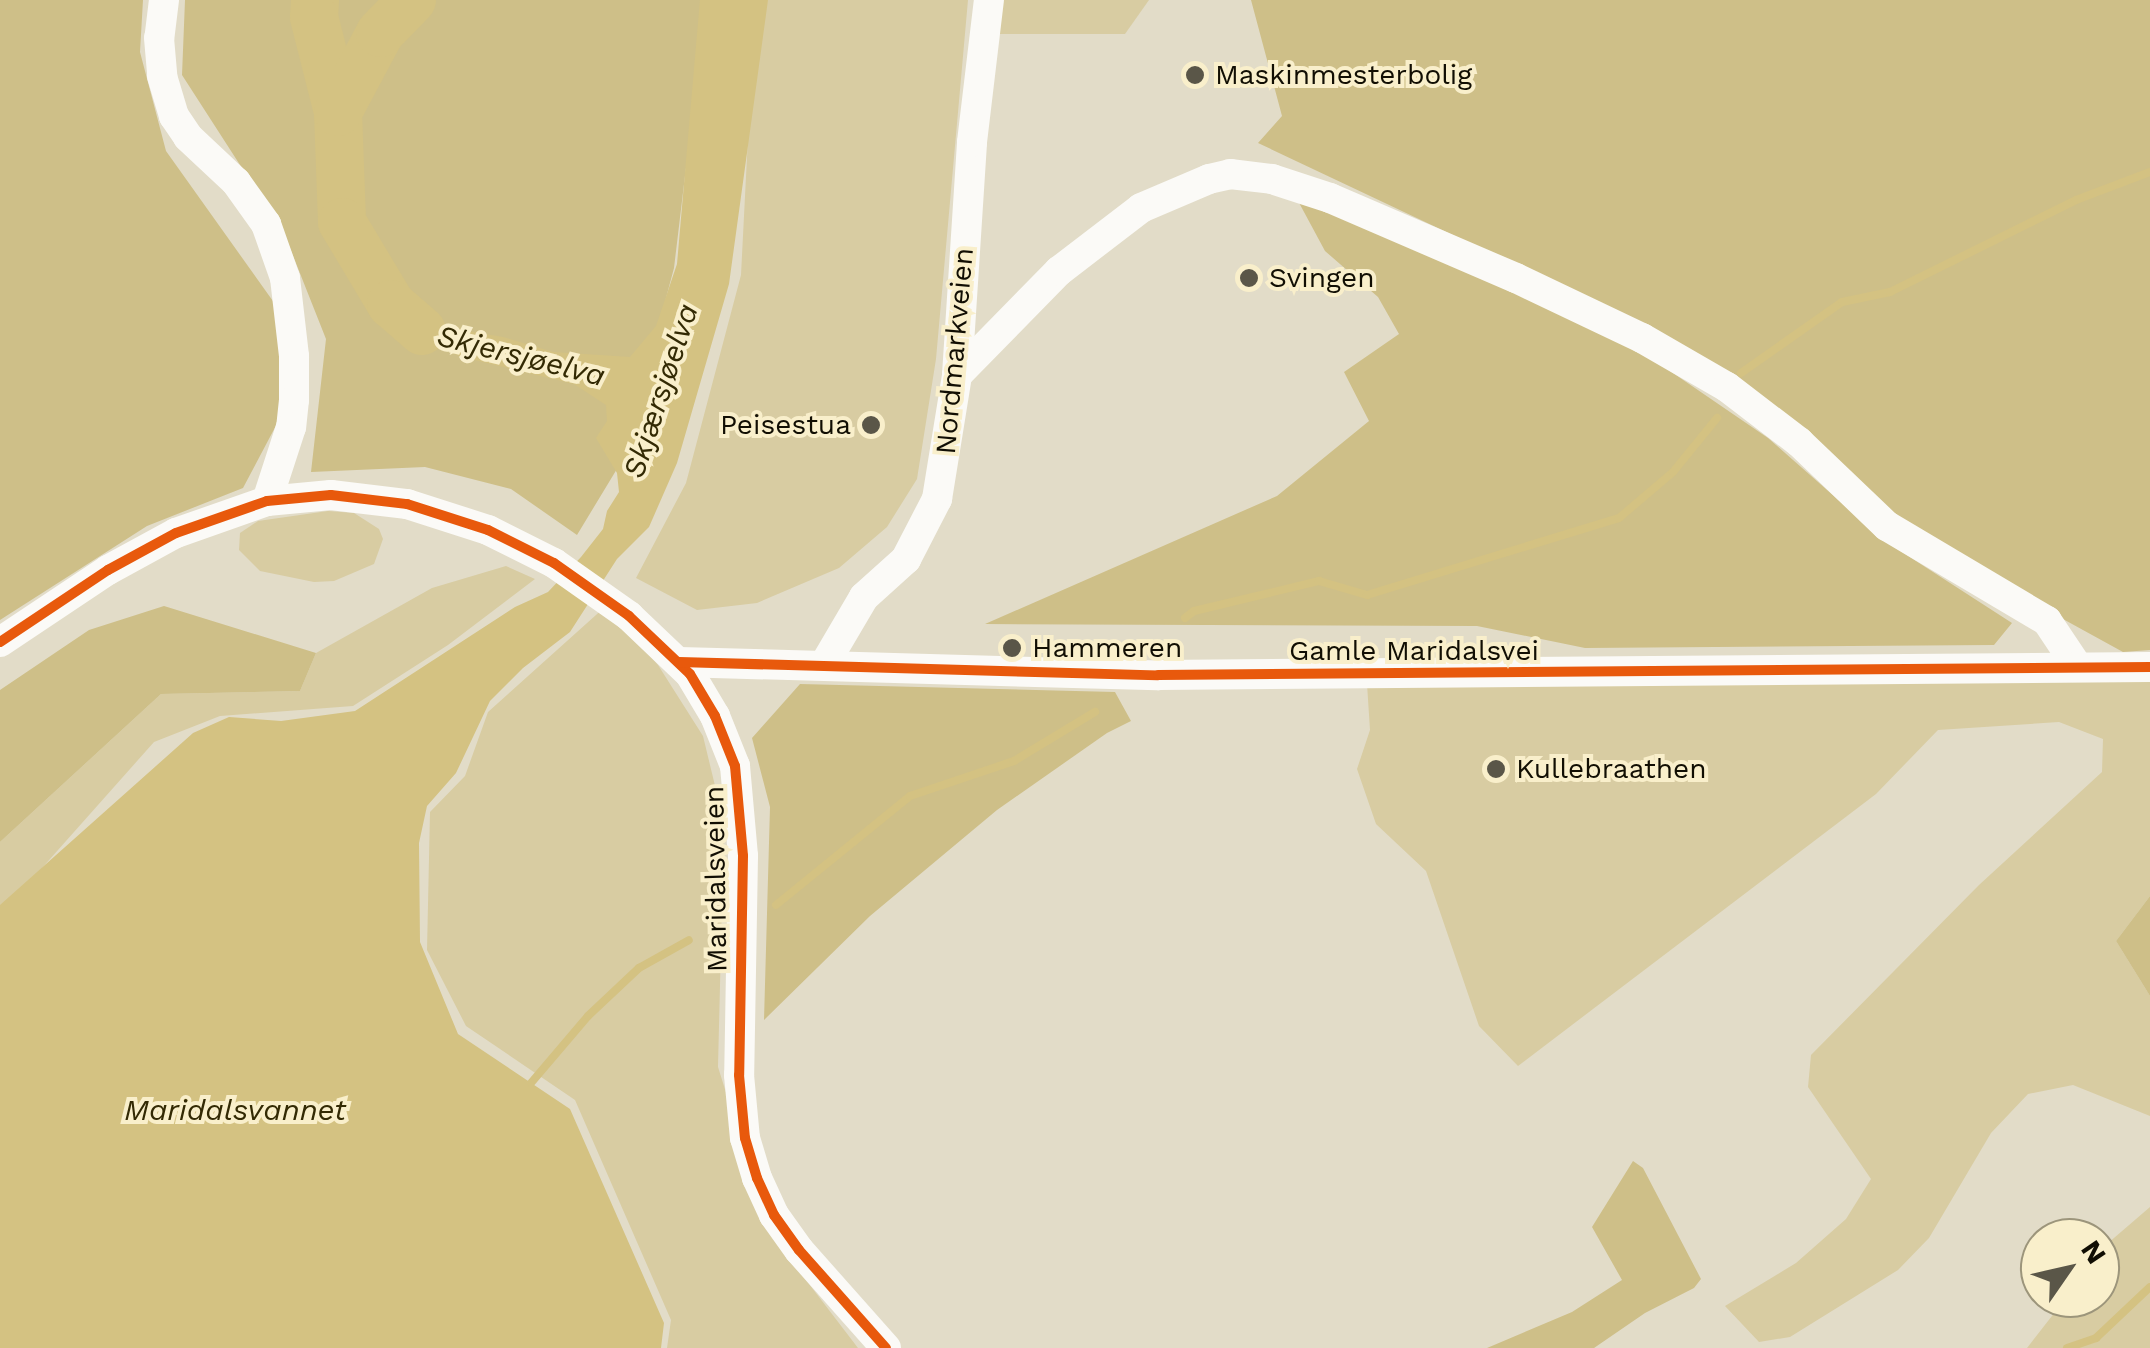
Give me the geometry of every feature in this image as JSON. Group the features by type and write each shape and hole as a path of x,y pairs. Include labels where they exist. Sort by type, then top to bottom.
{"street":[{"path":"164,0 158,38 162,76 174,116 188,137 236,182 266,224 284,278 294,356 294,400 291,427 267,501"},
{"name":"Nordmarkveien","path":"824,664 864,597 906,558 938,500 956,375 971,161 989,0"},
{"path":"956,375 1058,271 1141,208 1219,176 1272,179 1330,198 1516,278 1642,338 1727,387 1799,442 1887,526 2046,621 2076,666"},
{"name":"Maridalsveien","path":"0,642 146,548 207,520 267,501 331,495 407,504 488,530 554,563 607,598 679,662 706,700 730,747 742,807 739,1075 750,1156 784,1230 886,1348"},
{"name":"Gamle Maridalsvei","path":"679,662 1266,675 2150,667"}],"shaded area":[{"path":"0,0 143,0 140,52 166,151 295,332 280,418 243,488 147,526 0,620"},
{"path":"185,0 706,0 674,268 623,459 577,535 511,489 425,467 311,472 326,339 284,233 182,75"},
{"path":"755,0 968,0 936,359 917,479 887,527 839,568 757,603 697,610 636,578 686,483 741,275"},
{"path":"998,0 1149,0 1125,34 995,34"},
{"path":"1251,0 2150,0 2150,650 2123,652 1901,530 1656,331 1258,143 1282,116"},
{"path":"1297,199 1331,202 1635,347 1768,438 1885,541 2012,623 1994,645 1585,648 1477,626 985,624 1277,496 1369,421 1344,372 1399,334 1378,297 1325,251"},
{"path":"328,511 354,513 379,529 383,539 374,564 334,581 314,582 260,571 239,550 240,533 258,521"},
{"path":"506,566 535,579 448,645 353,706 220,716 154,742 18,895 0,909 0,842 161,694 300,691 316,653 432,588"},
{"path":"164,606 316,653 300,691 161,694 0,842 0,690 89,630"},
{"path":"606,606 658,665 703,736 724,823 718,1067 770,1233 858,1348 667,1348 671,1320 575,1100 466,1026 427,950 430,812 465,776 488,712"},
{"path":"2150,674 2150,896 2116,941 2150,996 2150,1116 2073,1085 2028,1094 1991,1133 1929,1238 1898,1270 1790,1337 1759,1342 1725,1306 1796,1263 1846,1219 1871,1179 1808,1087 1811,1055 1979,885 2102,772 2103,739 2059,722 1938,730 1876,794 1518,1066 1479,1026 1426,871 1376,824 1357,769 1370,730 1367,684"},
{"path":"800,684 1115,692 1131,721 1107,733 997,810 870,916 764,1020 770,807 752,738"},
{"path":"2150,896 2150,996 2116,941"},
{"path":"1633,1161 1643,1168 1701,1279 1694,1288 1645,1313 1594,1348 1487,1348 1572,1312 1622,1280 1592,1227"},
{"path":"2150,1207 2150,1348 2027,1348 2050,1318 2120,1318 2120,1233"}],"water":[{"name":"Maridalsvannet","path":"700,0 768,0 729,284 677,463 649,527 617,559 570,632 523,668 490,701 456,773 427,806 419,843 420,942 458,1034 570,1109 664,1323 661,1348 0,1348 0,905 193,733 229,717 281,721 355,711 515,607 548,592 603,529 607,511 619,492 617,473 596,438 607,421 606,405 574,384 462,357 405,334 366,292 385,278 427,324 503,337 553,352 630,357 656,326 677,264"}],"waterway":[{"name":"Skjersjøelva","path":"315,0 314,17 338,112 342,222 391,304 422,331"},
{"path":"338,112 380,33 412,0"},
{"path":"1741,373 1842,302 1890,292 2076,200 2150,172"},
{"path":"1185,618 1194,611 1319,581 1367,595 1619,518 1673,472 1717,418"},
{"path":"776,905 910,796 1014,761 1095,712"},
{"path":"531,1083 588,1016 639,968 689,940"},
{"path":"2067,1348 2096,1338 2150,1287"}],"cycle path":[{"path":"0,642 108,570 176,533 267,501 331,495 407,504 488,530 554,563 629,616 690,674 715,716 735,766 743,856 739,1075 745,1138 757,1178 774,1215 799,1250 886,1348"},
{"path":"679,662 1158,675 2150,667"}],"place":[{"name":"Maskinmesterbolig","path":"1195,75"},
{"name":"Svingen","path":"1249,278"},
{"name":"Peisestua","path":"871,425"},
{"name":"Hammeren","path":"1012,648"},
{"name":"Kullebraathen","path":"1496,769"}],"water label":[{"name":"Skjærsjøelva","path":"661,391"}]}
